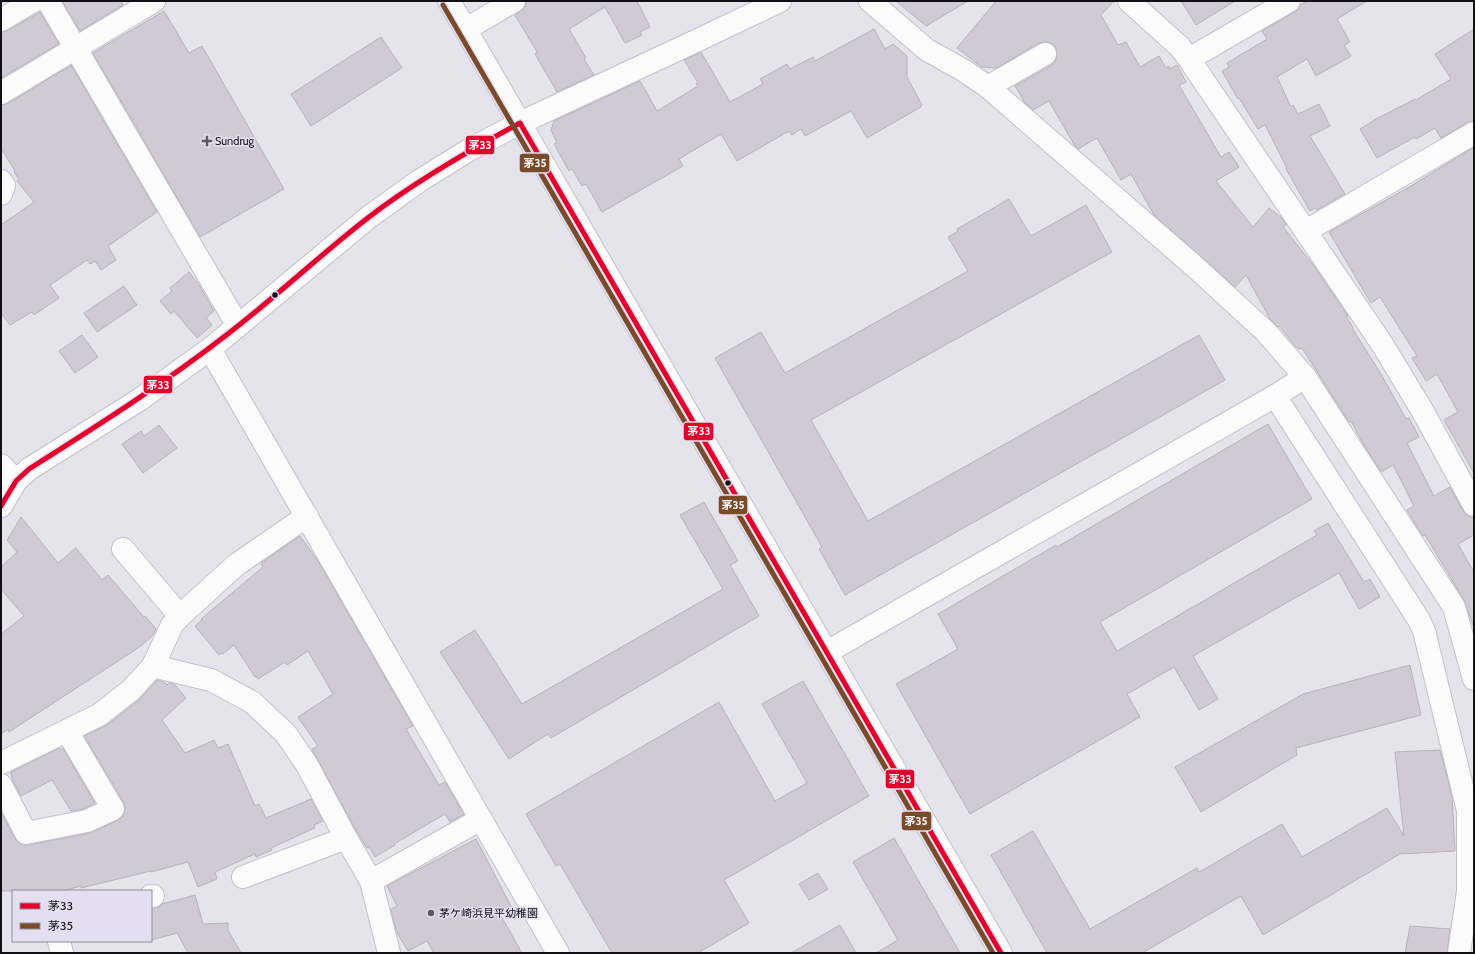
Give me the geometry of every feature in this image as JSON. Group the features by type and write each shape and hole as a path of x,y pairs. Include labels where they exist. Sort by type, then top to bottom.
{"street":[{"path":"1,20 33,1"},
{"path":"48,1 238,326"},
{"path":"1,93 154,1"},
{"path":"449,1 1001,953"},
{"path":"466,29 514,1"},
{"path":"1,506 16,480 29,469 139,400 210,348 369,217 419,181 520,123 780,1"},
{"path":"870,1 927,50 963,70 988,87 1194,266 1266,332 1305,377 1454,607 1474,679"},
{"path":"1128,1 1180,47 1189,59 1382,344 1422,410 1474,505"},
{"path":"1189,59 1289,1"},
{"path":"988,87 1045,54"},
{"path":"1306,231 1474,133"},
{"path":"1,181 4,185 1,194"},
{"path":"210,348 558,953"},
{"path":"827,652 1275,396 1305,377"},
{"path":"1275,396 1419,620 1424,631 1468,811 1468,891 1459,953"},
{"path":"1,465 16,480"},
{"path":"1,763 99,715 130,690 153,666 172,625 180,616 236,566 307,516"},
{"path":"123,549 180,616"},
{"path":"153,666 211,680 252,702 286,734 307,765 371,881 389,953"},
{"path":"1,785 26,834 87,821 113,809 67,731"},
{"path":"371,881 481,819"},
{"path":"243,877 346,838"},
{"path":"58,942 62,953"}],"building":[{"path":"62,1 121,1 123,5 80,31"},
{"path":"526,1 637,1 650,27 640,32 642,35 625,43 605,7 569,29 594,75 557,92 535,54 537,52 515,15 525,8"},
{"path":"896,1 968,1 926,26"},
{"path":"996,1 1114,1 1101,15 1118,45 1126,42 1140,67 1159,56 1166,68 1169,66 1170,69 1177,65 1186,82 1179,85 1221,157 1229,152 1239,167 1216,181 1253,227 1269,208 1282,218 1286,225 1283,227 1314,266 1348,316 1346,317 1353,327 1352,328 1381,374 1406,419 1409,418 1419,437 1407,443 1434,496 1450,487 1463,511 1468,516 1474,517 1474,535 1458,544 1474,572 1474,628 1464,600 1425,535 1423,536 1407,510 1414,506 1393,465 1381,472 1351,421 1349,422 1302,348 1299,349 1296,347 1279,326 1278,327 1270,319 1246,275 1235,287 1154,215 1131,174 1121,180 1097,138 1078,149 1049,101 1033,110 1025,103 1015,86 1052,65 1056,60 1056,47 1051,43 1039,43 997,68 981,67 957,48"},
{"path":"1181,1 1235,1 1196,25"},
{"path":"1308,1 1367,1 1337,19 1350,42 1344,45 1351,56 1316,76 1307,59 1277,77 1291,107 1293,105 1298,114 1319,104 1330,126 1310,136 1345,194 1317,210 1315,208 1310,211 1286,169 1287,168 1265,125 1258,129 1222,71 1229,67 1227,63 1267,39 1262,31 1295,12 1300,5"},
{"path":"164,11 189,53 202,46 284,189 200,237 93,53"},
{"path":"40,12 59,44 1,78 1,32 7,31"},
{"path":"874,29 885,49 893,44 907,56 907,77 922,105 920,106 921,107 867,138 851,111 805,136 801,129 792,135 789,131 737,161 721,134 679,159 683,166 602,212 586,184 582,186 572,169 569,171 554,144 557,143 551,130 554,121 640,81 657,111 698,86 696,84 698,83 684,60 701,52 730,102 763,84 760,79 787,64 790,69 813,57 815,61"},
{"path":"1474,29 1474,121 1468,122 1441,138 1435,128 1377,158 1360,129 1376,119 1415,99 1416,100 1451,79 1435,54"},
{"path":"381,37 402,68 311,126 291,94"},
{"path":"71,65 157,212 108,246 116,260 101,270 95,261 90,264 87,260 50,285 59,298 34,315 32,312 10,325 1,313 1,225 34,202 17,181 19,179 1,148 1,105 7,104"},
{"path":"1474,147 1474,473 1444,420 1458,412 1437,374 1426,381 1412,358 1417,356 1380,297 1371,303 1329,232 1411,186"},
{"path":"1009,199 1031,236 1086,205 1112,252 811,420 868,521 1199,335 1225,380 845,595 819,549 822,547 715,358 761,332 785,373 968,271 948,237 958,231 957,229"},
{"path":"189,272 199,285 214,311 206,318 212,325 197,338 174,311 171,314 160,301 172,291 170,288"},
{"path":"124,286 137,305 97,332 84,313"},
{"path":"82,335 98,357 75,373 59,351"},
{"path":"1268,424 1312,499 1100,622 1117,651 1317,535 1314,531 1328,523 1364,582 1370,579 1380,597 1359,609 1339,573 1193,656 1218,699 1199,710 1174,667 1127,694 1140,717 970,814 896,684 958,649 938,614 1056,545 1057,547"},
{"path":"159,425 177,448 143,473 122,444 141,431 144,436"},
{"path":"704,502 738,561 730,565 759,616 551,738 548,734 509,759 440,652 475,630 522,704 723,589 680,515"},
{"path":"21,517 58,563 76,548 102,580 108,575 156,629 153,635 141,646 9,732 8,729 1,734 1,634 24,616 1,589 1,567 17,552 7,540"},
{"path":"300,536 318,561 413,726 406,729 439,785 445,782 464,814 450,822 445,814 375,857 369,847 367,848 353,825 312,749 318,746 298,717 333,694 308,651 287,665 285,662 258,679 256,676 255,677 234,645 223,654 222,653 219,655 195,626 202,620 201,619 263,567 261,563"},
{"path":"1410,665 1421,715 1296,748 1297,755 1201,812 1175,767 1303,694"},
{"path":"157,680 164,682 167,685 169,683 174,684 186,698 162,720 185,753 214,740 218,748 228,744 255,806 259,804 266,818 311,799 323,821 314,825 315,828 271,848 272,850 256,857 255,854 215,872 217,879 198,887 188,862 81,888 81,886 66,890 1,891 1,812 15,839 21,844 28,845 90,833 118,820 123,816 125,810 124,803 84,736 107,725 139,700"},
{"path":"803,681 869,796 724,880 749,923 698,953 612,953 560,864 556,866 526,814 719,702 775,801 807,783 762,704"},
{"path":"59,748 60,750 63,748 95,803 83,809 71,811 52,780 21,796 12,779 11,772"},
{"path":"1440,750 1452,796 1455,851 1400,854 1263,935 1241,896 1142,953 1047,953 991,855 1033,831 1090,929 1197,868 1199,872 1282,824 1302,857 1387,808 1404,836 1395,752"},
{"path":"894,838 960,953 876,953 898,940 853,862"},
{"path":"476,839 512,908 500,914 522,953 434,953 427,941 408,951 396,931 391,909 397,906 387,886"},
{"path":"818,873 828,889 809,900 799,884"},
{"path":"195,895 203,924 228,923 228,930 241,953 188,953 177,933 152,940 152,908 159,907 162,904"},
{"path":"840,925 856,953 791,953"},
{"path":"1410,926 1450,929 1447,953 1405,953"}],"transit line":[{"name":"茅35","path":"443,5 993,953"},
{"name":"茅33","path":"1,506 16,481 29,469 130,404 205,351 247,319 369,217 405,191 443,167 520,123 1001,953"}],"place":[{"name":"Sundrug","path":"207,141"},
{"name":"茅ケ崎浜見平幼稚園","path":"431,913"}]}
